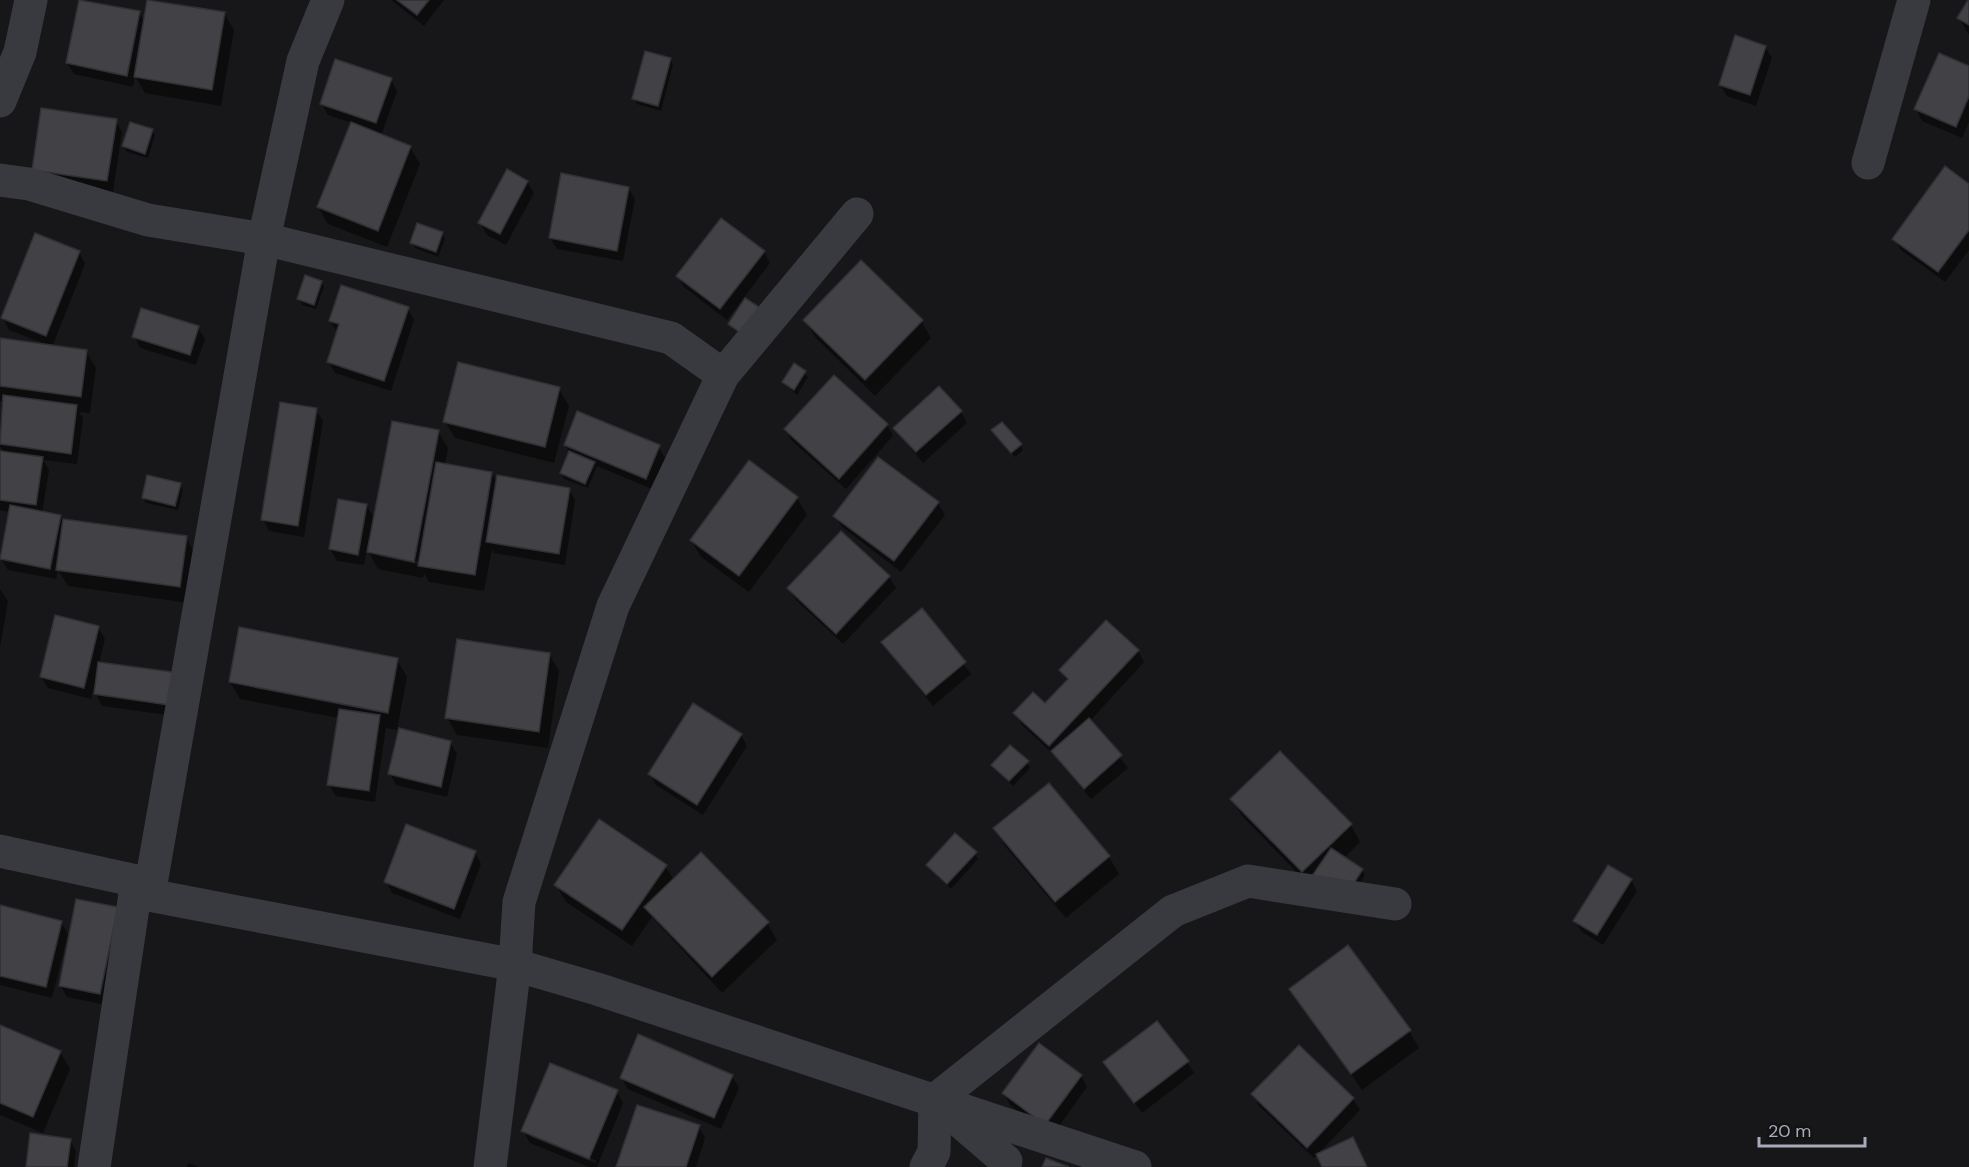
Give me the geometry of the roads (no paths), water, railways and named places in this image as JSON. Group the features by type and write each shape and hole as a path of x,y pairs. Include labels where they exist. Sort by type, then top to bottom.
{"street":[{"path":"0,101 20,52 31,0"},
{"path":"94,1167 143,888 264,238 303,61 328,0"},
{"path":"1868,163 1914,0"},
{"path":"0,180 29,183 147,220 264,238 671,338 723,375"},
{"path":"490,1167 514,965 519,902 613,606 723,375 857,214"},
{"path":"0,851 143,888 514,965 608,992 1135,1167"},
{"path":"935,1100 1173,911 1248,881 1395,904"},
{"path":"926,1167 934,1152 935,1100"},
{"path":"935,1100 1006,1161 1004,1167"}]}
